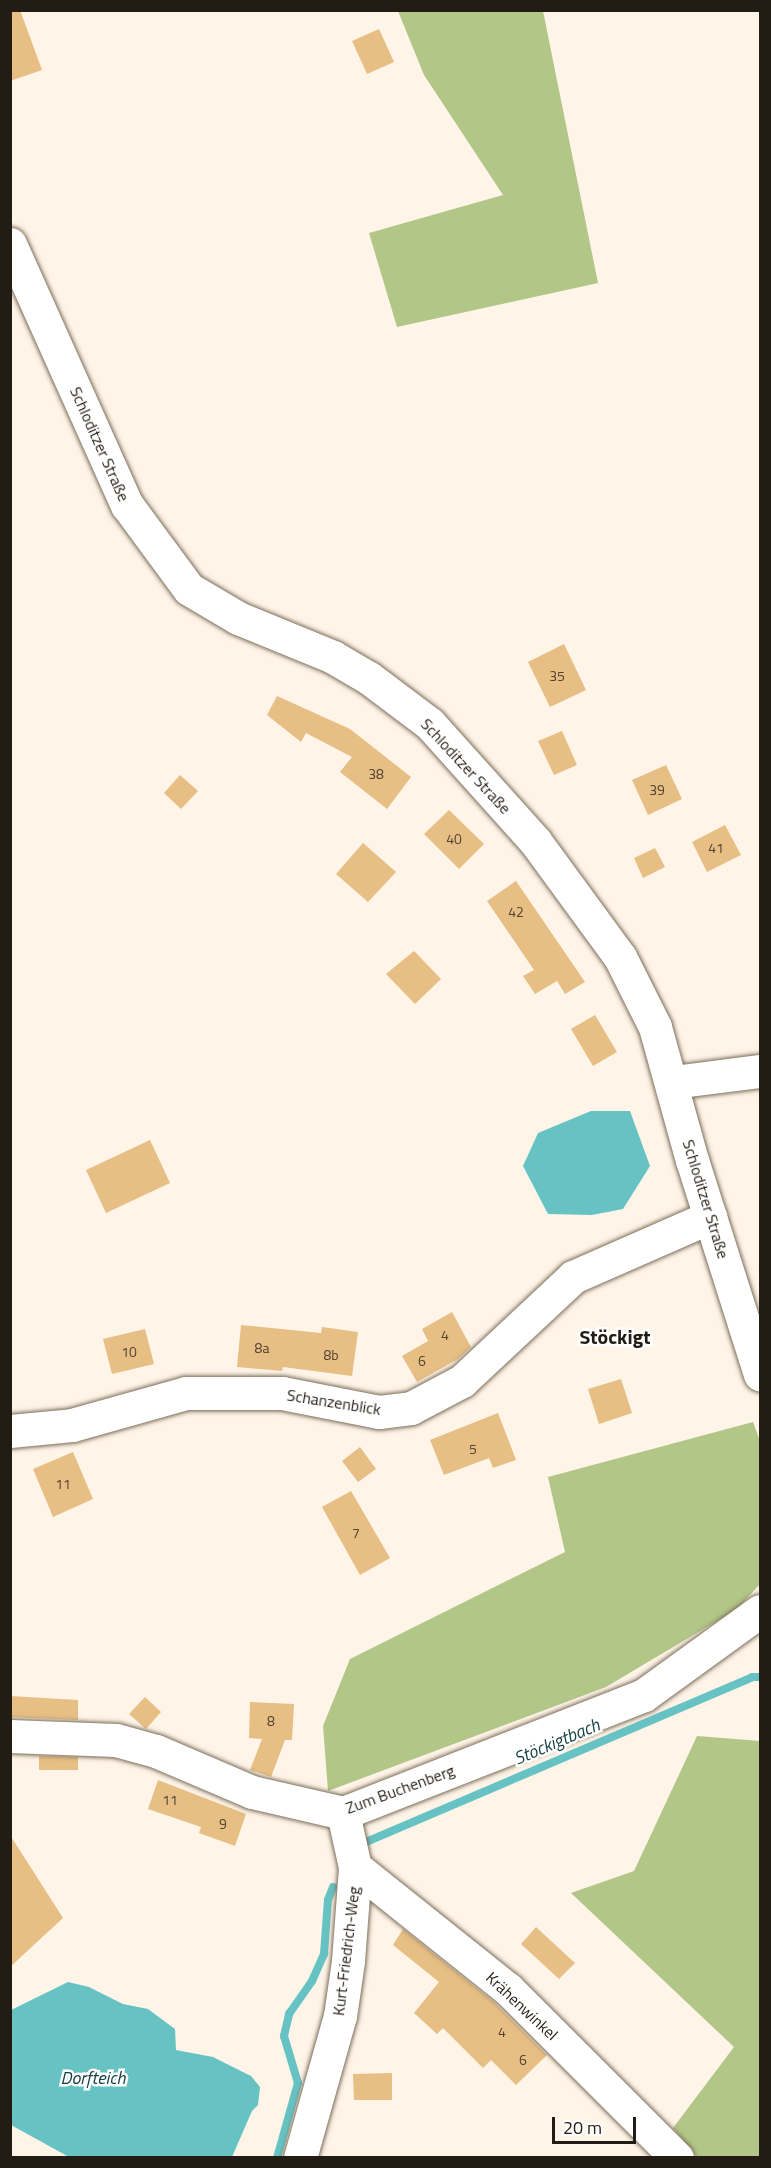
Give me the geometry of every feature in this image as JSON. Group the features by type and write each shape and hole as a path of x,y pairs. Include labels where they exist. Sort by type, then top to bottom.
{"street":[{"name":"Schloditzer Straße","path":"10,244 127,505 189,589 238,618 333,657 369,678 430,724 535,841 620,957 655,1027 673,1082 710,1217 760,1374"},
{"path":"673,1082 760,1071"},
{"name":"Schanzenblick","path":"10,1431 72,1425 186,1393 282,1393 380,1412 411,1408 462,1381 573,1278 710,1217"},
{"name":"Zum Buchenberg","path":"10,1736 116,1740 156,1751 252,1792 343,1813 644,1695 760,1611"},
{"name":"Kurt-Friedrich-Weg","path":"300,2157 340,2016 355,1867 343,1813"},
{"name":"Krähenwinkel","path":"355,1867 508,1989 677,2157"}],"green space":[{"path":"398,11 543,11 598,283 397,327 369,233 503,195 424,75"},
{"path":"753,1422 760,1441 760,1584 737,1609 606,1687 328,1791 323,1726 350,1659 565,1552 548,1477"},
{"path":"697,1736 760,1741 760,2157 697,2157 673,2128 734,2047 571,1893 634,1871"}],"water":[{"path":"591,1111 630,1111 650,1166 623,1209 592,1215 548,1214 523,1166 538,1133"},
{"name":"Dorfteich","path":"68,1982 89,1987 123,2004 148,2009 175,2029 176,2050 213,2057 251,2076 260,2087 258,2105 252,2111 232,2157 69,2157 11,2125 11,2010"}],"building":[{"path":"10,10 20,10 42,70 10,81"},
{"path":"379,29 394,62 367,74 352,41"},
{"path":"564,644 586,690 550,707 528,662"},
{"path":"277,696 350,729 411,777 387,809 340,772 352,757 306,733 301,742 267,715"},
{"path":"562,731 577,765 554,775 538,741"},
{"path":"666,765 682,799 648,815 632,780"},
{"path":"180,775 198,791 181,809 164,793"},
{"path":"449,810 484,844 459,869 424,834"},
{"path":"725,825 741,855 707,872 692,842"},
{"path":"363,843 396,872 368,902 336,874"},
{"path":"655,848 665,867 643,878 634,858"},
{"path":"516,881 585,982 565,994 557,981 535,994 523,976 534,970 487,901"},
{"path":"414,951 441,979 415,1004 386,974"},
{"path":"595,1015 617,1052 593,1066 571,1029"},
{"path":"150,1140 170,1183 106,1213 86,1170"},
{"path":"452,1312 471,1347 458,1359 417,1382 402,1356 428,1341 422,1329"},
{"path":"241,1325 321,1333 322,1327 358,1332 352,1376 283,1367 282,1371 237,1367"},
{"path":"145,1329 154,1364 112,1374 103,1339"},
{"path":"621,1379 632,1413 599,1424 588,1389"},
{"path":"498,1413 516,1460 493,1468 489,1458 444,1475 430,1440"},
{"path":"360,1447 376,1469 358,1482 342,1461"},
{"path":"73,1452 93,1499 53,1517 33,1469"},
{"path":"351,1491 390,1558 360,1575 322,1507"},
{"path":"10,1696 78,1700 78,1720 10,1717"},
{"path":"145,1697 161,1712 146,1729 129,1714"},
{"path":"250,1702 294,1704 292,1740 285,1740 271,1777 250,1770 262,1739 249,1738"},
{"path":"39,1756 78,1757 78,1770 39,1770"},
{"path":"158,1780 246,1814 235,1846 199,1833 201,1827 148,1809"},
{"path":"10,1835 63,1918 10,1967"},
{"path":"536,1927 575,1963 559,1979 521,1944"},
{"path":"403,1929 495,2003 547,2055 516,2085 491,2060 483,2068 443,2028 437,2034 414,2013 439,1982 393,1945"},
{"path":"392,2073 392,2100 354,2100 353,2074"}],"waterway":[{"name":"Stöckigtbach","path":"366,1842 752,1677 760,1677"},
{"name":"Stöckigtbach","path":"277,2158 298,2083 284,2036 289,2014 312,1981 324,1954 328,1900 333,1887"}],"district":[{"name":"Stöckigt","path":"615,1336"}]}
